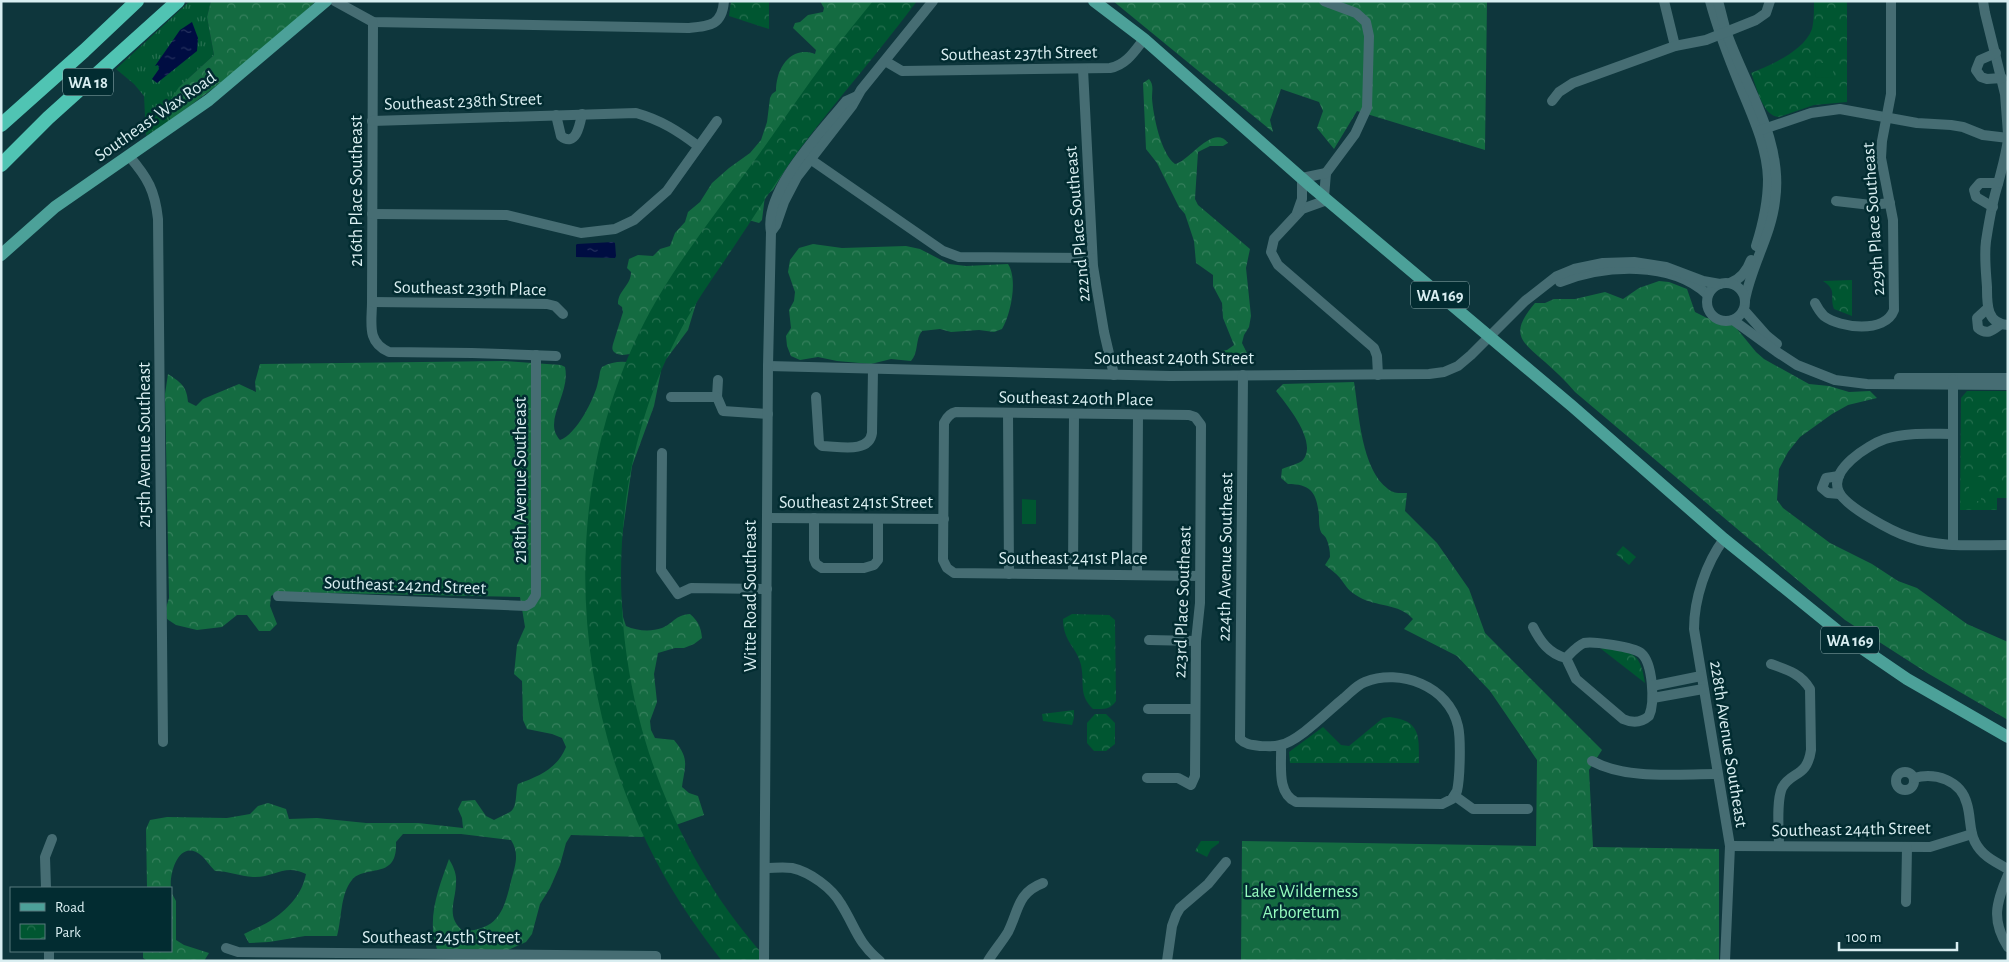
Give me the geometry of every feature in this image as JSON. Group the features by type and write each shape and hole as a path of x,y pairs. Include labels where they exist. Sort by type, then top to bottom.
{"highway":[{"name":"WA 18","path":"1,125 84,52 137,1"},
{"name":"WA 18","path":"1,165 48,118 178,1"}],"main road":[{"name":"Southeast Wax Road","path":"1,255 55,207 233,82 326,1"},
{"name":"WA 169","path":"1094,1 1144,40 1325,198 1572,406 1724,539 1844,636 1907,679 2008,737"}],"street":[{"path":"336,1 353,6 373,22 688,28 710,26 717,22 724,6"},
{"name":"Witte Road Southeast","path":"771,232 776,225 791,186 852,106 857,96 933,1"},
{"path":"1297,212 1325,198 1326,173 1355,134 1367,108 1369,36 1366,22 1356,12 1324,1"},
{"path":"1664,1 1675,46"},
{"path":"1710,1 1762,130 1774,153 1776,174 1776,200 1772,222 1748,285 1744,305 1733,320"},
{"path":"1718,1 1723,32"},
{"path":"1552,100 1559,92 1573,83 1675,46 1698,42 1762,16 1769,9 1770,1"},
{"name":"229th Place Southeast","path":"1815,303 1824,316 1848,325 1873,325 1886,321 1892,316 1894,301 1894,240 1890,203 1881,158 1891,84 1891,1"},
{"path":"1983,1 1984,13 2002,78 2007,109 2008,137 2006,156 1998,184 1986,243 1990,312 2004,324 1991,332 1980,330 1977,325 1977,318 1990,312"},
{"name":"216th Place Southeast","path":"373,22 372,333 375,343 379,348 389,352 536,355"},
{"name":"Southeast 237th Street","path":"885,61 902,71 1117,67 1129,58 1144,40"},
{"path":"1996,53 1980,60 1976,70 1981,77 1987,79 2002,78"},
{"name":"222nd Place Southeast","path":"1083,69 1092,258 1104,332 1114,375"},
{"name":"Witte Road Southeast","path":"764,961 768,366 771,232 769,224 784,183 801,156 846,101 857,96"},
{"path":"1762,130 1811,113 1828,110 1851,110 1917,122 1957,126 1983,135 2008,137"},
{"name":"Southeast 238th Street","path":"372,121 636,113 654,118 674,128 698,146"},
{"name":"Southeast 238th Street","path":"556,115 560,136 569,139 574,138 578,133 582,114"},
{"path":"831,120 829,127 813,148 810,159 951,255 959,257 1092,258"},
{"path":"372,214 507,215 581,234 615,228 634,220 649,210 667,191 717,121"},
{"path":"1762,130 1768,177 1768,200 1762,227 1748,268 1740,278 1713,289 1708,295 1708,308 1713,315 1724,321 1733,320 1797,365 1835,380 1867,384 2008,378"},
{"name":"215th Avenue Southeast","path":"129,156 145,174 151,185 158,219 163,742"},
{"path":"1326,173 1302,178 1302,200 1297,212 1272,242 1271,252 1273,259 1374,348 1378,375"},
{"path":"1993,207 1976,197 1974,190 1980,183 1998,184"},
{"path":"1836,201 1871,205 1890,203"},
{"name":"Southeast 240th Street","path":"768,366 1114,375 1414,375 1444,372 1465,361 1525,301 1546,286 1556,276 1574,269 1603,263 1634,262 1666,267 1703,281 1725,284"},
{"name":"Southeast 240th Street","path":"1546,286 1591,272 1632,269 1657,272 1683,279 1696,285 1708,295"},
{"path":"1725,284 1741,290 1746,314 1775,343 1801,360 1824,369 1866,378 2008,384"},
{"name":"Southeast 239th Place","path":"372,302 547,304 556,306 563,314"},
{"path":"536,355 556,356"},
{"name":"218th Avenue Southeast","path":"531,603 536,595 536,355"},
{"path":"816,397 818,443 822,446 860,447 867,444 871,439 872,432 873,369"},
{"name":"224th Avenue Southeast","path":"1243,375 1240,739 1248,745 1281,745"},
{"path":"718,380 717,397 723,411 768,414"},
{"path":"1952,544 1953,381"},
{"path":"671,397 717,397"},
{"name":"Southeast 240th Place","path":"944,519 944,423 952,413 1189,416 1198,420"},
{"path":"1008,413 1009,574"},
{"path":"1073,574 1074,414"},
{"path":"1138,415 1138,574"},
{"name":"223rd Place Southeast","path":"1147,778 1178,778 1191,785 1196,767 1196,641 1200,603 1202,429 1198,420"},
{"path":"1953,434 1908,434 1886,438 1848,462 1839,485 1828,493 1822,488 1826,478 1839,485 1858,510 1890,530 1915,540 1952,544 2008,545"},
{"path":"662,453 661,570 678,594 691,588 767,589"},
{"name":"Southeast 241st Street","path":"767,518 944,519"},
{"path":"814,518 814,559 816,564 822,568 864,568 874,565 878,560 878,519"},
{"name":"Southeast 241st Place","path":"944,519 943,560 954,573 1200,576"},
{"name":"228th Avenue Southeast","path":"1724,539 1713,556 1696,604 1694,629 1730,846 1725,961"},
{"name":"Southeast 242nd Street","path":"278,596 526,606 531,603"},
{"path":"1534,627 1543,644 1557,655 1566,658 1576,678 1623,719 1639,722 1649,716 1653,698 1652,686 1645,658 1641,653 1632,648 1589,642 1578,646 1566,658"},
{"path":"1149,640 1196,641"},
{"path":"1771,664 1798,675 1806,682 1810,689 1810,760 1802,771 1787,781 1781,792 1779,846"},
{"path":"1652,686 1701,676"},
{"path":"1387,678 1407,678 1422,684 1438,695 1450,708 1458,725 1458,786 1455,796 1442,804 1296,802 1287,796 1284,790 1281,745 1296,738 1360,684 1387,678"},
{"path":"1653,698 1703,689"},
{"path":"1148,710 1195,709"},
{"path":"1592,760 1602,766 1626,773 1717,774"},
{"path":"1914,778 1937,776 1948,780 1960,789 1967,804 1975,843 1987,857 2008,870"},
{"path":"1455,796 1473,809 1528,809"},
{"name":"Southeast 244th Street","path":"1730,846 1930,847 1972,834"},
{"path":"46,887 45,857 52,838"},
{"path":"1906,902 1907,847"},
{"path":"1167,961 1172,926 1180,908 1208,884 1226,862"},
{"path":"765,868 792,868 831,890 841,903 862,944 880,961"},
{"path":"2008,875 1998,904 1997,922 1999,934 2008,947"},
{"path":"988,961 1008,931 1022,897 1032,887 1043,883"},
{"name":"Southeast 245th Street","path":"226,948 238,952 656,958"}],"green space":[{"path":"190,1 211,1 207,17 214,55 179,87 171,120 146,136 144,96 134,84 116,69"},
{"path":"211,1 316,1 259,54 171,120 165,108 179,87 214,55 207,17"},
{"path":"731,1 769,1 769,29 729,16"},
{"path":"820,1 915,1 798,148 773,190 765,196 762,220 759,223 745,219 701,287 688,330 667,358 654,359 635,354 622,355 616,353 612,347 623,312 622,307 618,304 620,295 629,281 631,272 627,268 629,259 638,255 653,256 660,249 670,246 675,233 685,222 688,212 700,202 712,183 750,153 761,140 767,122 770,98 776,91 782,67 786,61 798,53 815,54 816,50 793,28 795,23 800,22 808,15 823,12 824,8"},
{"path":"873,1 917,1 793,158 690,313 677,337 645,415 627,496 621,579 628,662 646,744 676,822 717,895 769,961 722,961 681,904 647,843 621,782 602,719 590,654 585,588 588,521 597,456 615,392 640,331 666,284 696,239 817,72"},
{"path":"1113,1 1487,1 1485,150 1357,111 1334,149 1317,128 1323,111 1319,102 1281,89 1270,120 1273,132"},
{"path":"1814,1 1847,1 1847,102 1814,105 1779,117 1768,112 1764,106 1751,73 1786,56 1802,44 1812,29"},
{"path":"1815,63 1833,63 1833,77 1816,78"},
{"path":"1149,79 1152,86 1153,105 1159,134 1166,152 1175,164 1181,162 1208,140 1222,138 1228,143 1223,146 1210,146 1198,152 1195,199 1198,205 1250,249 1246,268 1251,316 1249,327 1242,343 1248,355 1248,360 1241,364 1214,363 1212,360 1217,352 1227,350 1234,345 1223,318 1222,303 1213,286 1213,275 1196,263 1194,241 1185,214 1179,207 1157,163 1146,149 1143,83"},
{"path":"813,244 842,248 906,246 920,249 949,264 966,266 1008,264 1013,278 1013,287 1005,323 1002,329 994,332 979,330 951,332 940,329 922,331 911,361 891,359 871,364 818,357 800,360 791,356 787,346 786,336 791,328 789,310 794,301 795,292 788,272 790,260 799,248"},
{"path":"1852,280 1852,316 1834,309 1832,291 1828,284 1823,281"},
{"path":"1659,281 1669,282 1687,289 1695,312 1707,318 1723,317 1729,319 1764,359 1809,384 1829,386 1849,392 1870,391 1877,398 1848,405 1800,437 1788,452 1779,469 1777,500 1783,508 1830,543 1872,564 1898,581 1917,588 1967,624 2008,642 2008,720 1929,674 1845,620 1575,392 1529,348 1521,336 1522,322 1535,303 1545,303 1554,299 1575,299 1605,292 1623,299 1639,288"},
{"path":"503,361 561,365 565,367 566,377 554,424 555,433 560,440 572,431 584,415 596,389 602,367 617,362 624,362 639,364 661,371 654,406 632,466 618,564 623,617 626,626 649,630 662,628 681,616 690,614 700,627 702,638 694,644 658,653 654,674 657,702 650,721 651,730 655,738 674,740 682,752 685,767 682,787 689,793 698,796 704,815 642,837 571,835 566,843 560,865 550,888 540,904 532,934 526,942 508,950 437,949 434,938 433,915 441,881 449,859 456,876 453,908 454,920 463,931 475,930 492,923 502,910 515,865 516,855 511,840 461,834 403,834 396,842 392,862 380,870 358,875 348,886 343,899 337,936 305,936 249,943 244,934 276,917 293,901 301,889 306,874 299,871 286,870 253,877 215,871 202,856 194,851 188,851 182,854 174,866 171,887 147,887 146,829 150,820 167,817 227,818 250,814 258,806 268,803 286,809 289,819 317,818 366,823 418,823 463,828 462,818 458,809 462,801 475,800 486,816 494,820 508,813 513,810 518,784 546,771 558,761 566,747 562,738 527,729 523,720 522,681 514,674 517,645 525,627 520,597 279,592 271,596 270,606 277,624 270,631 259,631 247,615 237,615 222,627 197,630 176,625 167,619 166,608 169,598 165,394 168,374 182,385 188,402 196,406 203,399 239,384 256,392 255,382 260,364"},
{"name":"Lake Wilderness Arboretum","path":"1354,382 1363,440 1372,468 1379,480 1393,492 1407,493 1405,511 1437,543 1469,589 1485,633 1602,750 1589,770 1593,847 1719,849 1719,961 1241,961 1242,841 1536,846 1537,760 1490,691 1457,656 1404,629 1413,619 1407,614 1401,610 1366,600 1350,591 1338,576 1325,565 1330,557 1330,550 1326,538 1320,530 1315,496 1308,488 1296,484 1288,484 1281,478 1282,469 1303,460 1307,452 1307,444 1299,424 1276,391 1283,384"},
{"path":"1967,391 2008,391 2008,498 1997,498 1997,510 1960,510 1961,398"},
{"path":"1969,477 1981,477 1981,501 1969,501"},
{"path":"1022,499 1036,500 1036,524 1022,524"},
{"path":"1623,546 1636,557 1629,565 1616,554"},
{"path":"1072,614 1109,615 1115,620 1116,701 1104,709 1093,709 1085,698 1081,665 1065,633 1064,627 1063,619"},
{"path":"1600,648 1619,650 1632,654 1640,664 1645,683"},
{"path":"1074,710 1072,725 1043,721 1042,714"},
{"path":"1095,714 1106,714 1115,723 1115,744 1106,751 1094,751 1087,743 1087,723"},
{"path":"1390,717 1408,722 1413,726 1418,738 1419,763 1290,763 1289,752 1323,727 1341,745 1349,746 1383,718"},
{"path":"1201,841 1219,841 1219,843 1211,849 1207,857 1195,851"},
{"path":"172,894 176,901 176,940 184,945 209,953 204,961 148,961 143,958 143,952 172,952"}],"water":[{"path":"192,22 198,38 197,51 157,83 152,79 159,69 158,65 155,66 180,30"},
{"path":"615,243 615,258 576,257 577,244"}]}
